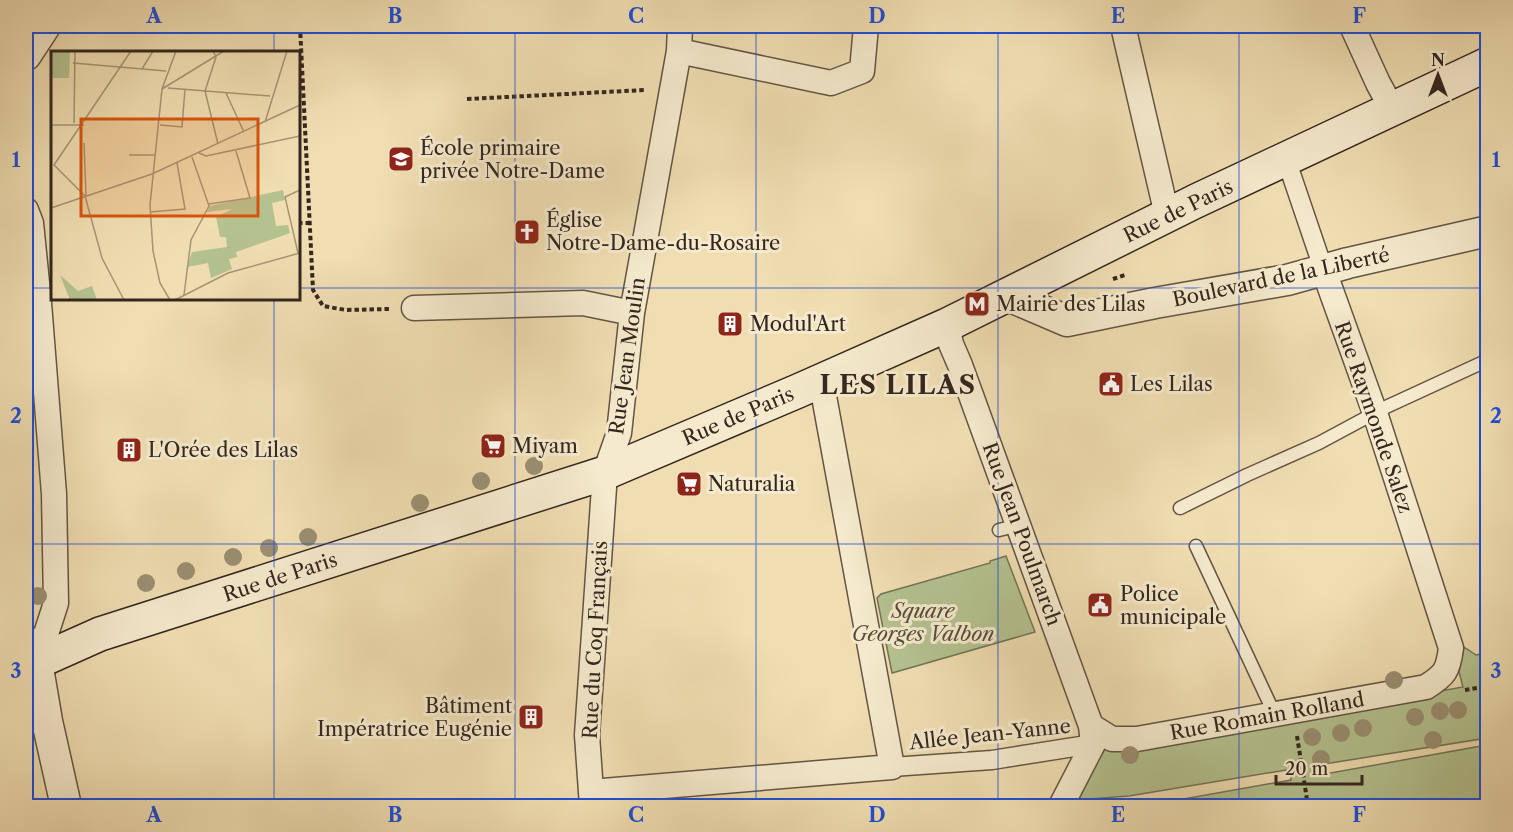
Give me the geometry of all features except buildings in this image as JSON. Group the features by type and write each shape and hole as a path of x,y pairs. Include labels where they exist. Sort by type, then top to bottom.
{"main road":[{"name":"Rue de Paris","path":"29,657 605,473 947,325 1167,215 1488,64"}],"street":[{"path":"26,53 45,26"},
{"name":"Rue Jean Moulin","path":"605,473 619,433 632,313 679,51 680,26"},
{"path":"679,51 831,83 862,71 866,26"},
{"path":"1123,26 1167,215"},
{"path":"1352,26 1392,109"},
{"name":"Rue Raymonde Salez","path":"1286,159 1375,413 1451,648 1449,662 1443,676"},
{"path":"26,210 32,223 54,494 56,603 29,657 47,721 66,807"},
{"name":"Boulevard de la Liberté","path":"1006,295 1067,321 1287,280 1488,231"},
{"path":"414,308 583,303 632,313"},
{"name":"Rue Jean Poulmarch","path":"947,325 1009,528 1092,735"},
{"path":"592,799 892,767 821,380"},
{"name":"Rue du Coq Français","path":"592,799 588,735 605,473"},
{"name":"Rue Romain Rolland","path":"1092,735 1112,739 1137,739 1426,687 1443,676"},
{"path":"1061,807 1092,735"},
{"name":"Allée Jean-Yanne","path":"892,767 992,760 1092,735"}],"lane":[{"path":"1180,508 1488,360"},
{"path":"1196,546 1275,715"}],"path":[{"path":"300,26 313,290 323,306 346,310 414,308"},
{"path":"467,99 672,87"},
{"path":"300,223 310,223"},
{"path":"1296,731 1308,807"}],"green space":[{"name":"Square Georges Valbon","path":"1006,556 1035,632 892,673 877,598 881,594 990,563 990,561"},
{"path":"1464,647 1476,655 1487,653 1487,738 1318,765 1318,769 1312,771 1314,776 1487,745 1487,806 1184,806 1183,799 1291,780 1291,775 1287,775 1286,770 1129,796 1076,800 1100,751 1107,746 1142,744 1463,687 1459,672"}],"place":[{"name":"École primaire privée Notre-Dame","path":"401,159"},
{"name":"Église Notre-Dame-du-Rosaire","path":"527,232"},
{"name":"Mairie des Lilas","path":"977,304"},
{"name":"Modul'Art","path":"730,324"},
{"name":"Les Lilas","path":"1111,384"},
{"name":"Miyam","path":"493,446"},
{"name":"L'Orée des Lilas","path":"129,450"},
{"name":"Naturalia","path":"689,484"},
{"name":"Police municipale","path":"1100,605"},
{"name":"Bâtiment Impératrice Eugénie","path":"531,717"}],"district":[{"name":"LES LILAS","path":"898,385"}]}
